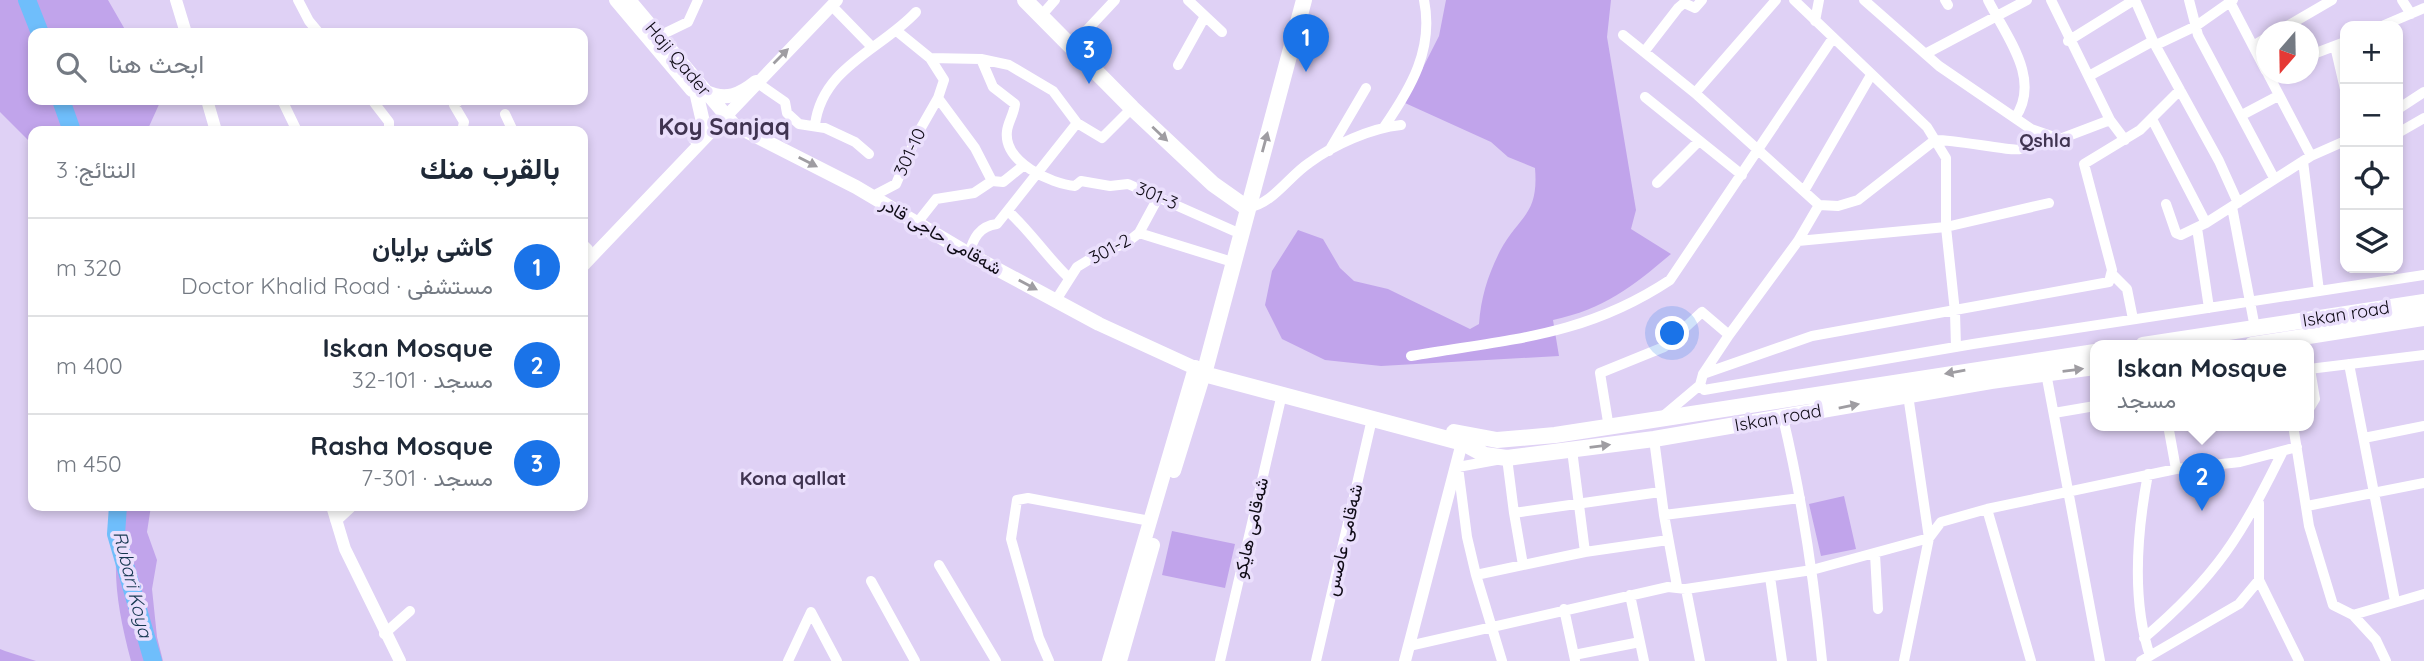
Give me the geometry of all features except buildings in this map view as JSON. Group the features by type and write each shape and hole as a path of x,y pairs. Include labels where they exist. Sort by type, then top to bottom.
{"main road":[{"name":"Haji Qader","path":"616,0 727,118"},
{"name":"Haji Qader","path":"629,0 701,93"},
{"path":"1025,0 1132,108 1213,184 1244,206"},
{"path":"1120,661 1202,369 1244,206 1304,0"},
{"path":"695,138 703,122 701,93 735,96 756,82"},
{"name":"شەقامی حاجی قادر","path":"727,118 734,125 873,196 969,254 1099,324 1202,369"},
{"path":"1109,661 1150,521 1202,369 1226,260 1244,206"},
{"name":"Iskan road","path":"2254,337 2424,302"},
{"name":"Iskan road","path":"2212,340 2424,318"},
{"name":"Iskan road","path":"1464,439 1485,455 1507,458 1654,439 1908,395 2090,353"},
{"name":"Iskan road","path":"1464,439 1504,440 1609,428 2004,372 2046,373 2090,368"},
{"path":"1202,369 1372,419 1464,439"},
{"path":"1202,369 1464,439"},
{"path":"1504,440 1507,458"}],"street":[{"path":"176,0 184,28"},
{"path":"298,0 315,28"},
{"path":"659,36 688,22 698,0"},
{"path":"1041,16 1055,0"},
{"path":"1071,47 1115,0"},
{"path":"1188,0 1222,32"},
{"path":"1178,65 1210,0"},
{"path":"1384,127 1412,84 1423,54 1427,38 1424,0"},
{"path":"1644,52 1678,8 1684,3 1695,8 1702,0"},
{"path":"1695,93 1776,0"},
{"path":"1794,0 1927,127 1946,158 1946,227 1956,347"},
{"path":"1815,21 1819,0"},
{"path":"1864,0 1939,65 2031,130 2060,139 2110,120"},
{"path":"1989,0 2027,80 2022,108 2015,118"},
{"path":"1927,53 2027,0"},
{"path":"2051,0 2068,41 2089,76 2110,120 2125,140"},
{"path":"2068,41 2134,0 2235,205 2254,337"},
{"path":"2189,0 2196,26 2274,178"},
{"path":"2296,21 2332,0"},
{"path":"2402,0 2411,14"},
{"path":"2089,76 2196,26 2231,1 2256,52"},
{"path":"588,261 834,3 871,46"},
{"path":"2394,21 2424,8"},
{"path":"815,125 820,103 843,72 871,46 898,32 916,12"},
{"path":"898,32 930,58 944,79 938,98 975,148 992,181"},
{"path":"1623,35 1695,93 1819,205 1838,206 1858,200 1935,141 2020,149 2028,141 2031,130"},
{"path":"1411,356 1562,330 1634,304 1670,280 1833,38"},
{"path":"2319,52 2340,44"},
{"path":"2335,46 2344,84"},
{"path":"930,58 981,59 1009,65 1053,92 1077,123 1102,138 1132,108"},
{"path":"917,223 936,199 974,193 992,181 1003,182 1024,165 1008,144 1007,130 1015,104 993,88 981,59"},
{"path":"1804,191 1871,75"},
{"path":"756,82 785,102 792,120 799,124 815,125 855,142 869,154"},
{"path":"2272,84 2307,158 2319,291"},
{"path":"1328,152 1366,88"},
{"path":"2133,319 2127,289 2113,275 2084,164 2125,140 2152,119 2180,90"},
{"path":"2403,106 2424,92"},
{"path":"2242,115 2278,96"},
{"path":"1645,97 1742,175"},
{"name":"301-10","path":"873,196 896,184 918,133 938,98"},
{"path":"208,105 214,126"},
{"path":"284,105 295,126"},
{"path":"375,105 390,126"},
{"path":"454,105 464,122 463,126"},
{"path":"505,114 511,126"},
{"path":"588,245 707,124 727,118"},
{"path":"2403,130 2424,118"},
{"path":"2152,119 2201,226 2209,307"},
{"path":"969,254 973,238 989,225 997,224 1077,123"},
{"path":"1244,206 1260,205 1308,163 1328,152 1384,127 1401,125"},
{"path":"1657,183 1698,142"},
{"path":"2166,204 2178,235 2201,226 2307,158 2340,143"},
{"name":"301-3","path":"1024,165 1064,185 1075,186 1081,181 1110,186 1128,184 1234,231"},
{"name":"301-2","path":"1056,300 1077,267 1095,255 1125,244 1139,233 1159,196"},
{"path":"1798,241 1946,227 2049,203"},
{"path":"1711,413 1702,388 1703,374 1798,241 1819,205"},
{"path":"1008,211 1033,235 1045,255 1069,278"},
{"path":"1139,233 1226,260"},
{"path":"1656,421 1702,388 2319,291 2398,273 2424,275"},
{"path":"1703,374 1812,336 2109,282 2113,275"},
{"path":"1609,428 1600,373 1664,347 1702,312 1729,335"},
{"path":"2314,368 2424,355"},
{"path":"2348,364 2395,601"},
{"path":"2046,373 2100,661"},
{"name":"شه‌قامی هایكو","path":"1220,661 1282,394"},
{"path":"1904,661 1929,538 1908,395"},
{"path":"2054,413 2090,407"},
{"path":"1783,418 1812,570 1822,661"},
{"name":"شه‌قامی عاصس","path":"1316,661 1372,419"},
{"path":"2364,438 2424,426"},
{"path":"2169,431 2176,469"},
{"path":"2295,431 2309,526 2332,602 2353,615 2376,640 2386,661"},
{"path":"1405,661 1464,439"},
{"path":"1654,439 1668,540 1700,661"},
{"path":"1409,646 1630,595 1812,570 1929,538 1941,522 1987,509 2148,474 2241,461 2297,447"},
{"path":"1572,450 1585,552"},
{"path":"2144,638 2187,601 2220,564 2244,530 2283,451"},
{"path":"1458,467 1507,458 1522,565"},
{"path":"1458,467 1467,537 1502,661"},
{"path":"2148,474 2141,510 2139,571 2144,638 2149,658 2239,604 2259,580"},
{"path":"2307,506 2424,483"},
{"path":"1514,513 1660,492"},
{"path":"1049,661 1039,638 1011,539 1020,497 1150,521"},
{"path":"1664,515 1800,498"},
{"path":"2259,499 2259,580 2299,661"},
{"path":"1987,509 2031,661"},
{"path":"334,511 345,549 384,634 400,661"},
{"path":"337,520 345,511"},
{"path":"1476,575 1585,552 1668,540"},
{"path":"1875,554 1878,609"},
{"path":"939,565 996,661"},
{"path":"1770,577 1782,661"},
{"path":"871,581 915,661"},
{"path":"2353,615 2424,594"},
{"path":"1630,595 1644,661"},
{"path":"1564,609 1575,658 1640,642"},
{"path":"384,634 410,611"},
{"path":"788,661 811,612 837,661"}],"shaded area":[{"path":"0,0 108,0 124,28 28,28 28,105 159,105 149,126 28,126 28,140 0,112"},
{"path":"1446,0 1611,0 1607,37 1636,210 1631,229 1671,254 1643,277 1602,303 1553,320 1559,356 1381,366 1325,360 1282,339 1265,305 1272,271 1298,230 1323,239 1340,268 1354,281 1388,289 1470,329 1479,324 1486,286 1500,251 1531,206 1535,168 1508,157 1491,142 1405,103 1439,36"},
{"path":"1844,496 1856,549 1821,556 1809,504"},
{"path":"122,511 150,511 147,532 157,560 152,589 157,637 163,661 131,661 118,602 116,566"},
{"path":"1172,531 1235,544 1225,588 1162,575"},
{"path":"0,649 5,651 36,661 0,661"}],"waterway":[{"name":"Rubari Koya","path":"27,0 38,28"},
{"name":"Rubari Koya","path":"63,105 70,126"},
{"name":"Rubari Koya","path":"118,511 116,534 153,661"}],"place":[{"name":"كاشی برایان","path":"1306,72"},
{"name":"Rasha Mosque","path":"1089,84"},
{"name":"Iskan Mosque","path":"2202,511"}],"district":[{"name":"Koy Sanjaq","path":"724,127"},
{"name":"Qshla","path":"2045,140"},
{"name":"Kona qallat","path":"793,478"}]}
